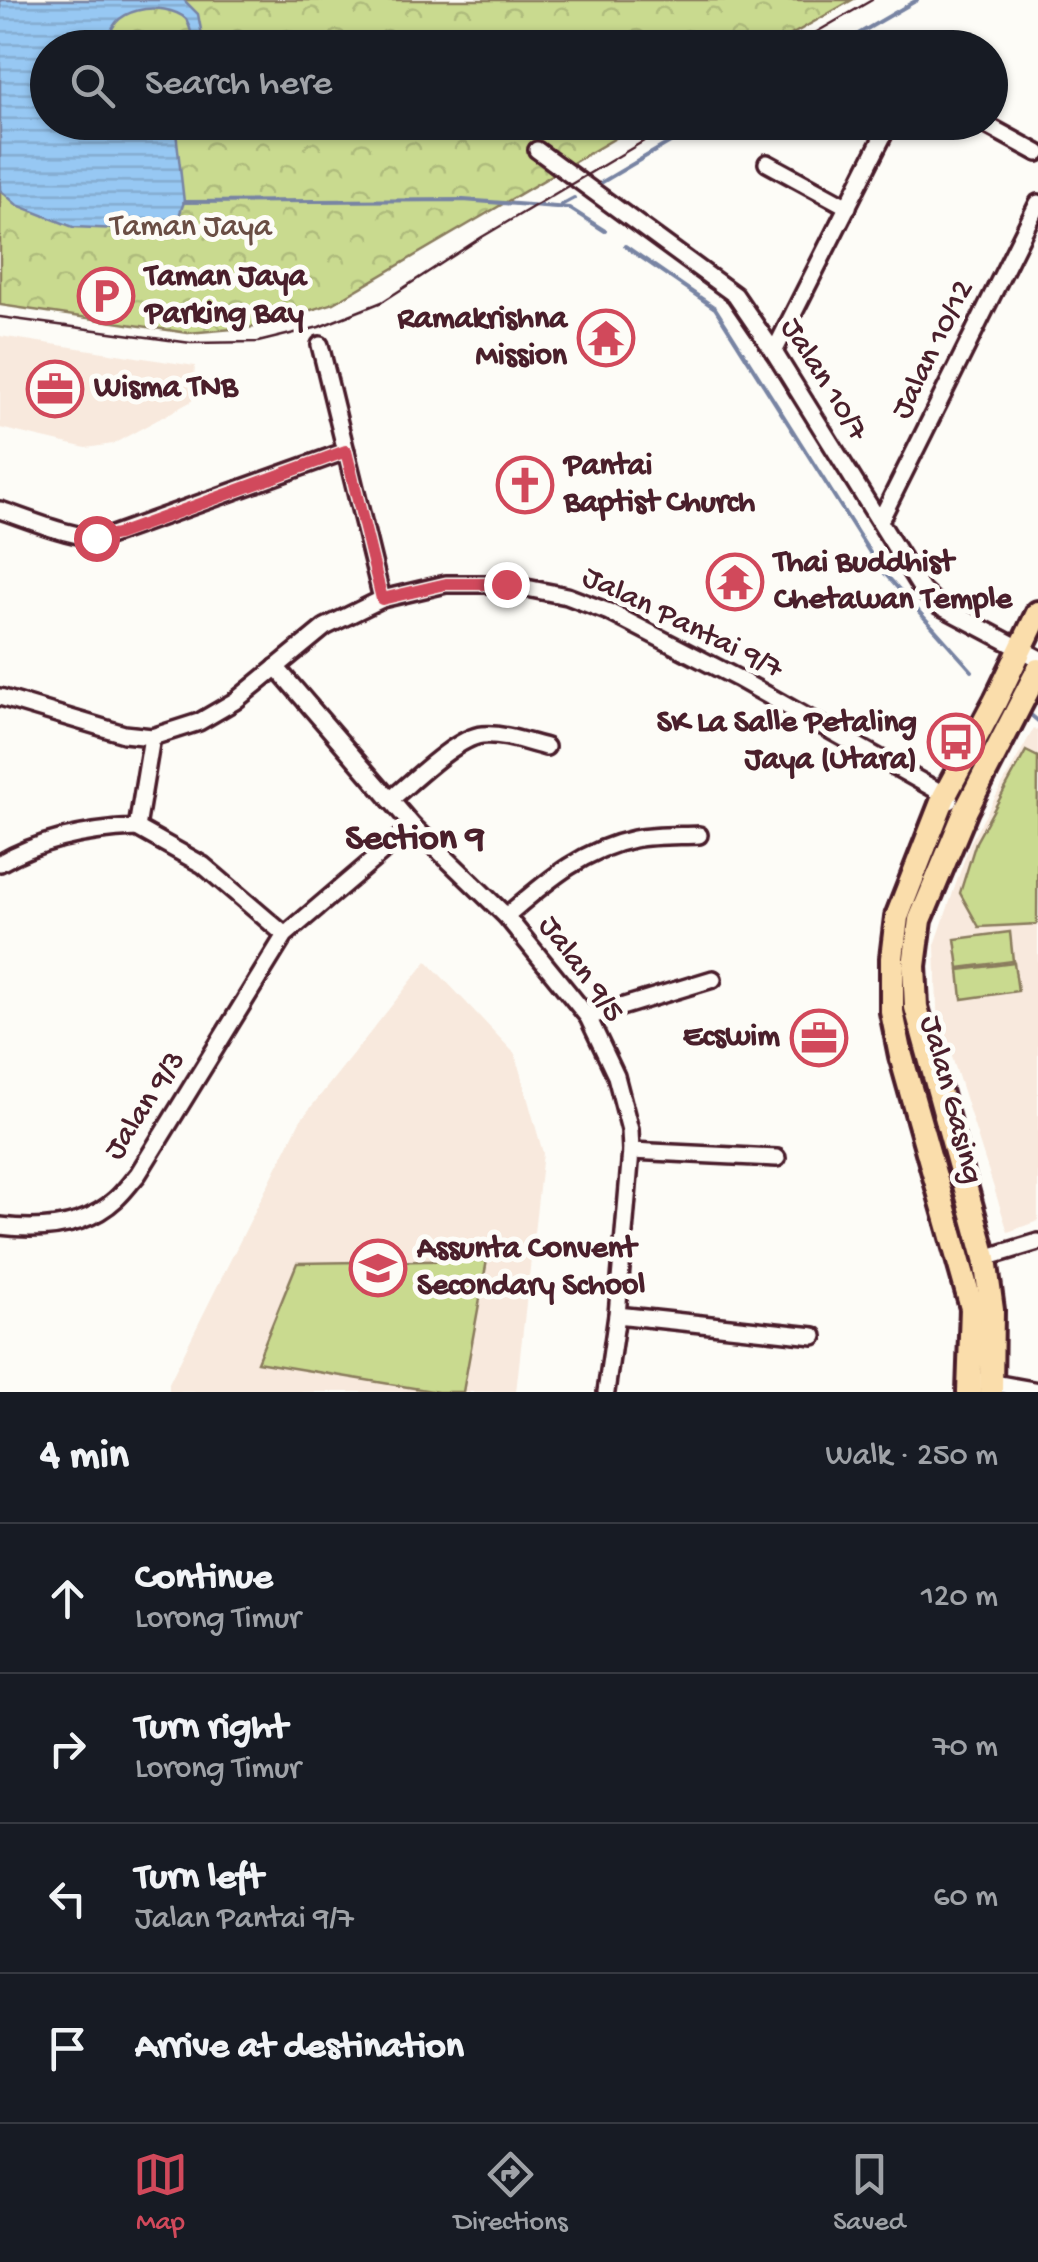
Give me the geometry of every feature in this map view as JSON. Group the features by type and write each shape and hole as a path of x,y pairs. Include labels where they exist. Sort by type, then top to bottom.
{"main road":[{"name":"Jalan Gasing","path":"981,1386 972,1308 892,1012 892,958 897,917 944,797 996,700 1029,653 1038,614"},
{"name":"Jalan Gasing","path":"981,1386 992,1310 985,1258 916,1007 914,966 920,920 966,810 1038,670"}],"street":[{"path":"1008,137 1038,153"},
{"path":"774,352 881,140"},
{"name":"Jalan 10/7","path":"537,150 735,294 922,590 938,605 1029,653"},
{"path":"766,163 848,207"},
{"name":"Jalan 10/12","path":"880,521 1038,202"},
{"path":"320,345 382,599"},
{"path":"0,510 88,537 106,537 346,451"},
{"name":"Jalan Pantai 9/7","path":"0,697 124,734 152,737 199,722 235,702 325,627 382,599 446,584 506,584 567,596 609,612 737,678 966,810"},
{"name":"Jalan 9/5","path":"276,668 413,826 506,916 588,1016 616,1076 630,1130 631,1151 606,1392"},
{"path":"390,800 472,736 495,735 546,747"},
{"path":"136,828 152,737"},
{"name":"Jalan 9/3","path":"0,1226 45,1228 72,1224 116,1200 138,1174 286,936 413,826"},
{"path":"0,863 56,839 136,828 203,865 286,936"},
{"path":"506,916 555,874 594,851 636,838 698,835"},
{"path":"588,1016 713,980"},
{"path":"631,1151 777,1158"},
{"path":"985,1258 1038,1242"},
{"path":"617,1315 814,1336"},
{"path":"981,1386 1038,1391"}],"shaded area":[{"path":"0,336 195,366 192,401 113,444 86,448 0,428"},
{"path":"1034,728 1038,731 1038,1221 1008,1232 937,1010 935,945 970,843"},
{"name":"Assunta Convent Secondary School","path":"427,961 515,1054 543,1153 516,1392 169,1392 169,1383 300,1121"}],"green space":[{"name":"Taman Jaya","path":"0,0 852,0 800,30 30,30 30,140 612,140 334,303 255,327 188,333 0,305"},
{"path":"1026,751 1038,757 1037,924 979,927 960,893 976,842"},
{"path":"1010,932 1013,961 959,968 955,939"},
{"path":"1014,963 1018,991 962,999 959,970"},
{"path":"487,1260 463,1392 438,1392 257,1362 297,1263"}],"water":[{"path":"0,0 184,0 198,14 201,30 190,30 186,19 176,13 151,9 125,15 112,30 30,30 30,140 177,140 184,202 176,224 142,230 73,227 17,205 0,190"}],"waterway":[{"path":"865,30 917,0"},
{"path":"599,184 674,140"},
{"path":"561,205 574,198"},
{"path":"184,202 463,200 569,208 605,231"},
{"path":"625,246 715,308 879,567 972,671"},
{"path":"1026,711 1038,721"}],"tram line":[{"path":"820,30 872,0"},
{"path":"0,317 191,343 258,342 319,327 382,302 482,237 646,140"}],"place":[{"name":"Taman Jaya Parking Bay","path":"106,296"},
{"name":"Ramakrishna Mission","path":"606,338"},
{"name":"Wisma TNB","path":"55,389"},
{"name":"Pantai Baptist Church","path":"525,485"},
{"name":"Thai Buddhist Chetawan Temple","path":"735,582"},
{"name":"SK La Salle Petaling Jaya (Utara)","path":"956,742"},
{"name":"Ecswim","path":"819,1038"},
{"name":"Assunta Convent Secondary School","path":"378,1268"}],"district":[{"name":"Section 9","path":"415,840"}],"route":[{"path":"96,538 118,534 346,451 382,599 446,584 506,584"}]}
